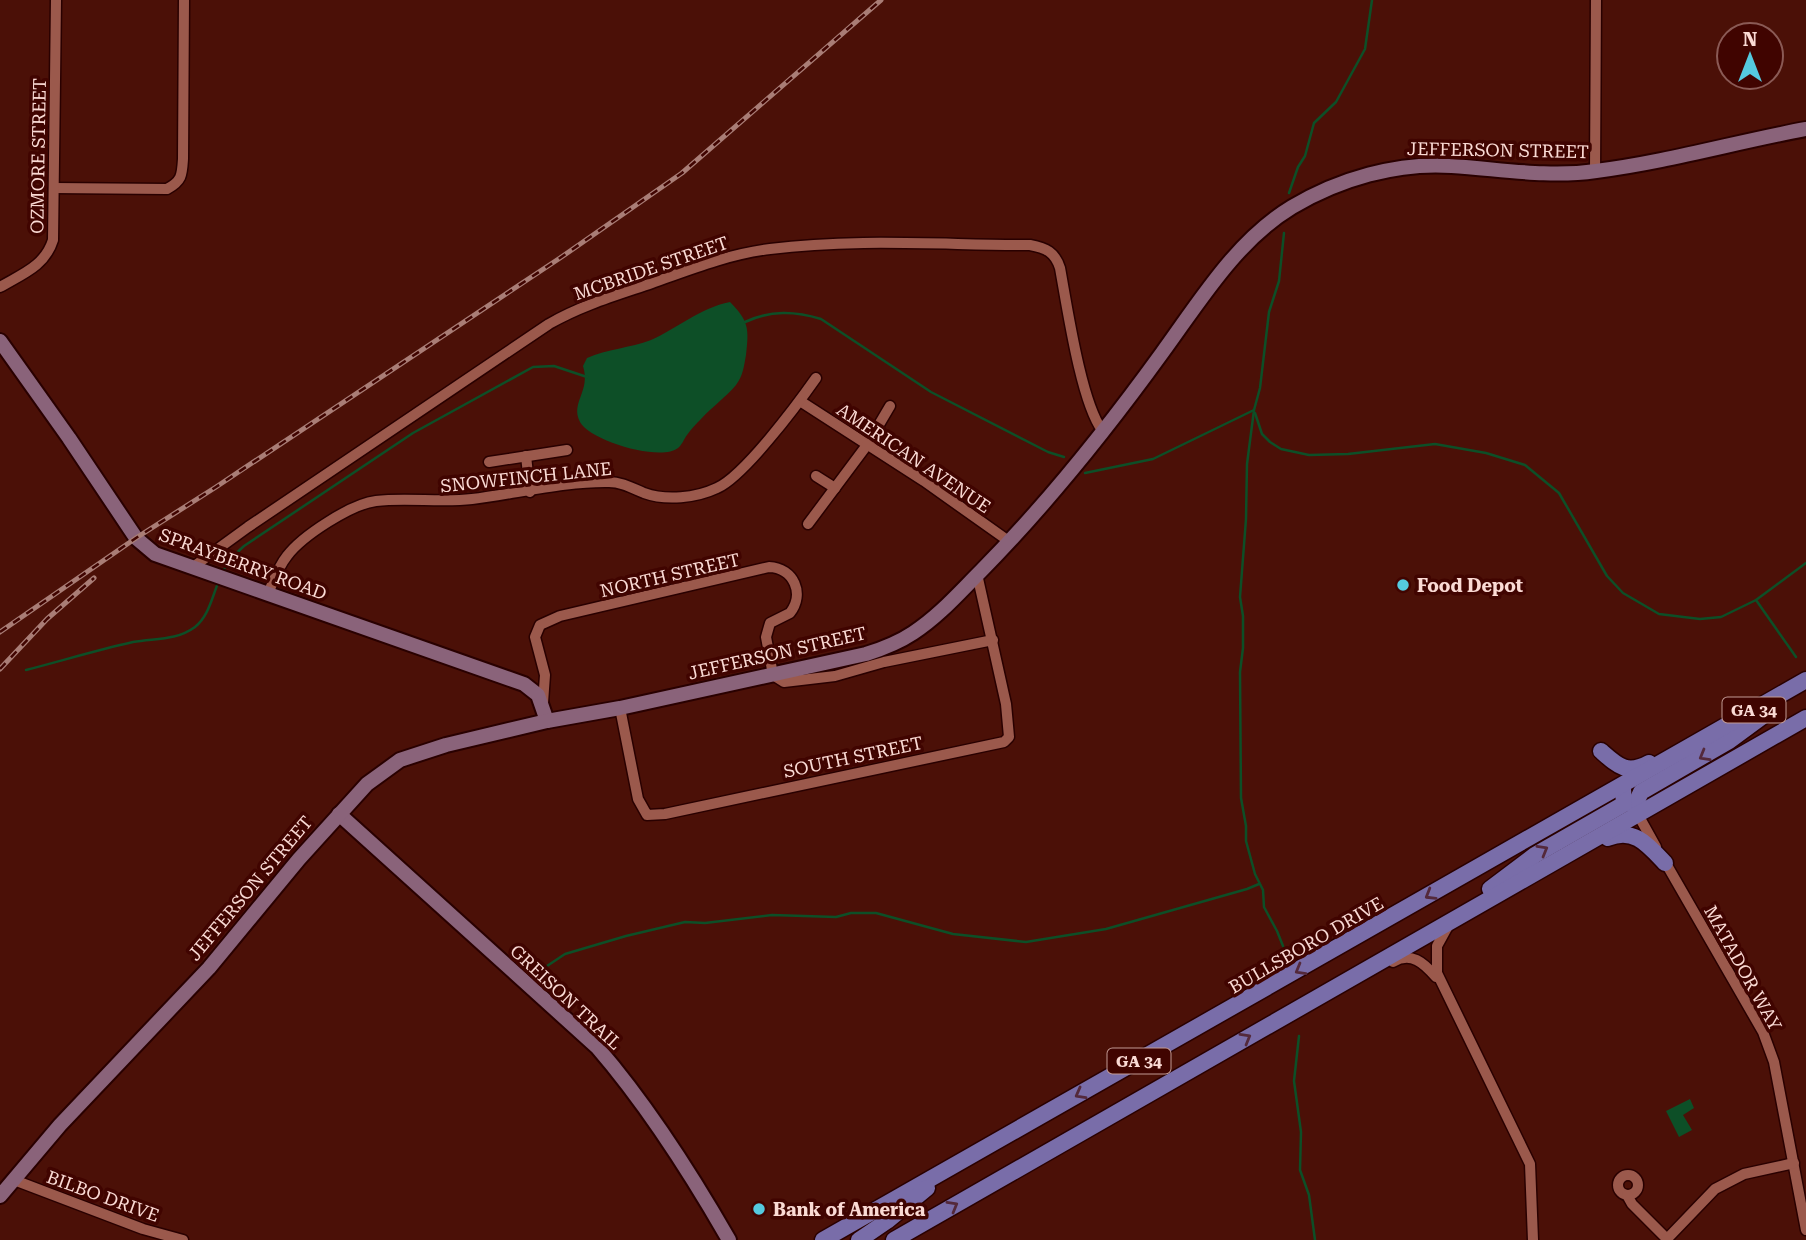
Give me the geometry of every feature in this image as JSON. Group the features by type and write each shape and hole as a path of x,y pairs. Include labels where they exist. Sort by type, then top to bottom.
{"main road":[{"name":"BULLSBORO DRIVE","path":"823,1240 1802,683"},
{"path":"1637,813 1636,803 1641,792 1729,741 1802,683"},
{"name":"GA 34","path":"894,1240 1806,718"},
{"path":"1601,751 1625,769 1639,769 1665,755 1691,747"},
{"path":"1452,920 1535,855 1624,804 1623,787"},
{"path":"1567,855 1589,850 1609,837 1625,834 1640,838 1665,863"},
{"path":"859,1240 914,1200 953,1166"}],"street":[{"name":"OZMORE STREET","path":"0,287 39,264 48,254 53,240 56,0"},
{"path":"54,188 167,189 180,182 183,159 184,0"},
{"path":"1595,172 1596,0"},
{"name":"JEFFERSON STREET","path":"0,1196 66,1119 209,968 339,814 367,784 400,760 446,745 547,721 620,708 866,654 895,644 915,632 941,611 1010,542 1102,430 1231,261 1256,234 1292,207 1334,186 1396,168 1449,166 1543,173 1595,172 1806,129"},
{"name":"MCBRIDE STREET","path":"193,567 558,318 576,309 723,258 769,248 937,243 1043,247 1056,255 1087,394 1095,420 1102,430"},
{"name":"SPRAYBERRY ROAD","path":"0,341 136,538 155,554 499,674 524,684 536,693 543,705"},
{"name":"SNOWFINCH LANE","path":"268,594 288,555 329,522 365,503 449,502 591,482 623,483 656,496 691,496 713,490 728,483 742,469 816,378"},
{"name":"AMERICAN AVENUE","path":"800,401 924,481 1010,542"},
{"path":"808,524 867,445 890,405"},
{"path":"489,462 567,450"},
{"path":"526,456 530,492"},
{"path":"816,476 835,488"},
{"name":"NORTH STREET","path":"543,705 545,675 536,637 540,625 560,617 769,567 787,572 793,579 797,600 790,613 775,619 767,627 766,637 773,675"},
{"name":"SOUTH STREET","path":"620,708 638,799 646,815 665,814 1004,742 1009,737 1010,730 993,640 977,575"},
{"path":"773,675 784,682 835,676 884,662 993,640"},
{"path":"543,705 547,721"},
{"name":"MATADOR WAY","path":"1623,787 1763,1032 1774,1062 1806,1230"},
{"name":"GREISON TRAIL","path":"339,814 597,1047 654,1120 695,1181 729,1240"},
{"path":"1452,920 1437,946 1437,973 1530,1164 1533,1240"},
{"path":"1350,978 1373,974 1402,957 1407,957 1426,965 1445,988"},
{"path":"1627,1195 1632,1204 1666,1239 1714,1189 1744,1174 1794,1163"},
{"name":"BILBO DRIVE","path":"14,1180 143,1235 183,1240"}],"shaded area":[{"path":"730,302 744,320 747,332 742,374 736,385 694,427 678,448 657,453 626,447 597,436 580,422 577,408 584,383 583,366 587,358 651,340 699,313"},
{"path":"1690,1099 1694,1108 1683,1115 1692,1130 1679,1137 1666,1111"}],"waterway":[{"path":"1289,193 1305,156 1314,123 1336,102 1365,49 1372,0"},
{"path":"1284,233 1279,281 1269,312 1247,464 1240,597 1243,616 1240,672 1241,798 1246,841 1255,874 1263,890 1264,907 1289,961"},
{"path":"745,322 764,315 783,313 821,319 931,392 1048,452 1064,457"},
{"path":"222,573 230,559 244,546 413,433 533,367 554,366 587,377"},
{"path":"1085,473 1153,459 1254,410"},
{"path":"1255,413 1262,434 1270,442 1281,449 1309,455 1348,454 1435,444 1486,453 1525,465 1559,493 1607,576 1623,593 1659,614 1700,619 1721,617 1756,600 1806,563"},
{"path":"26,670 120,645 188,632 203,618 218,583"},
{"path":"1756,600 1796,657"},
{"path":"547,966 565,954 685,922 705,923 772,915 836,917 851,913 876,913 953,934 1026,942 1106,929 1259,884"},
{"path":"1299,1036 1294,1081 1301,1132 1300,1170 1309,1195 1315,1240"}],"railway":[{"path":"0,632 136,538 560,258 682,173 881,0"},
{"path":"0,669 47,619 94,578"}],"place":[{"name":"Food Depot","path":"1403,585"},
{"name":"Bank of America","path":"759,1209"}]}
